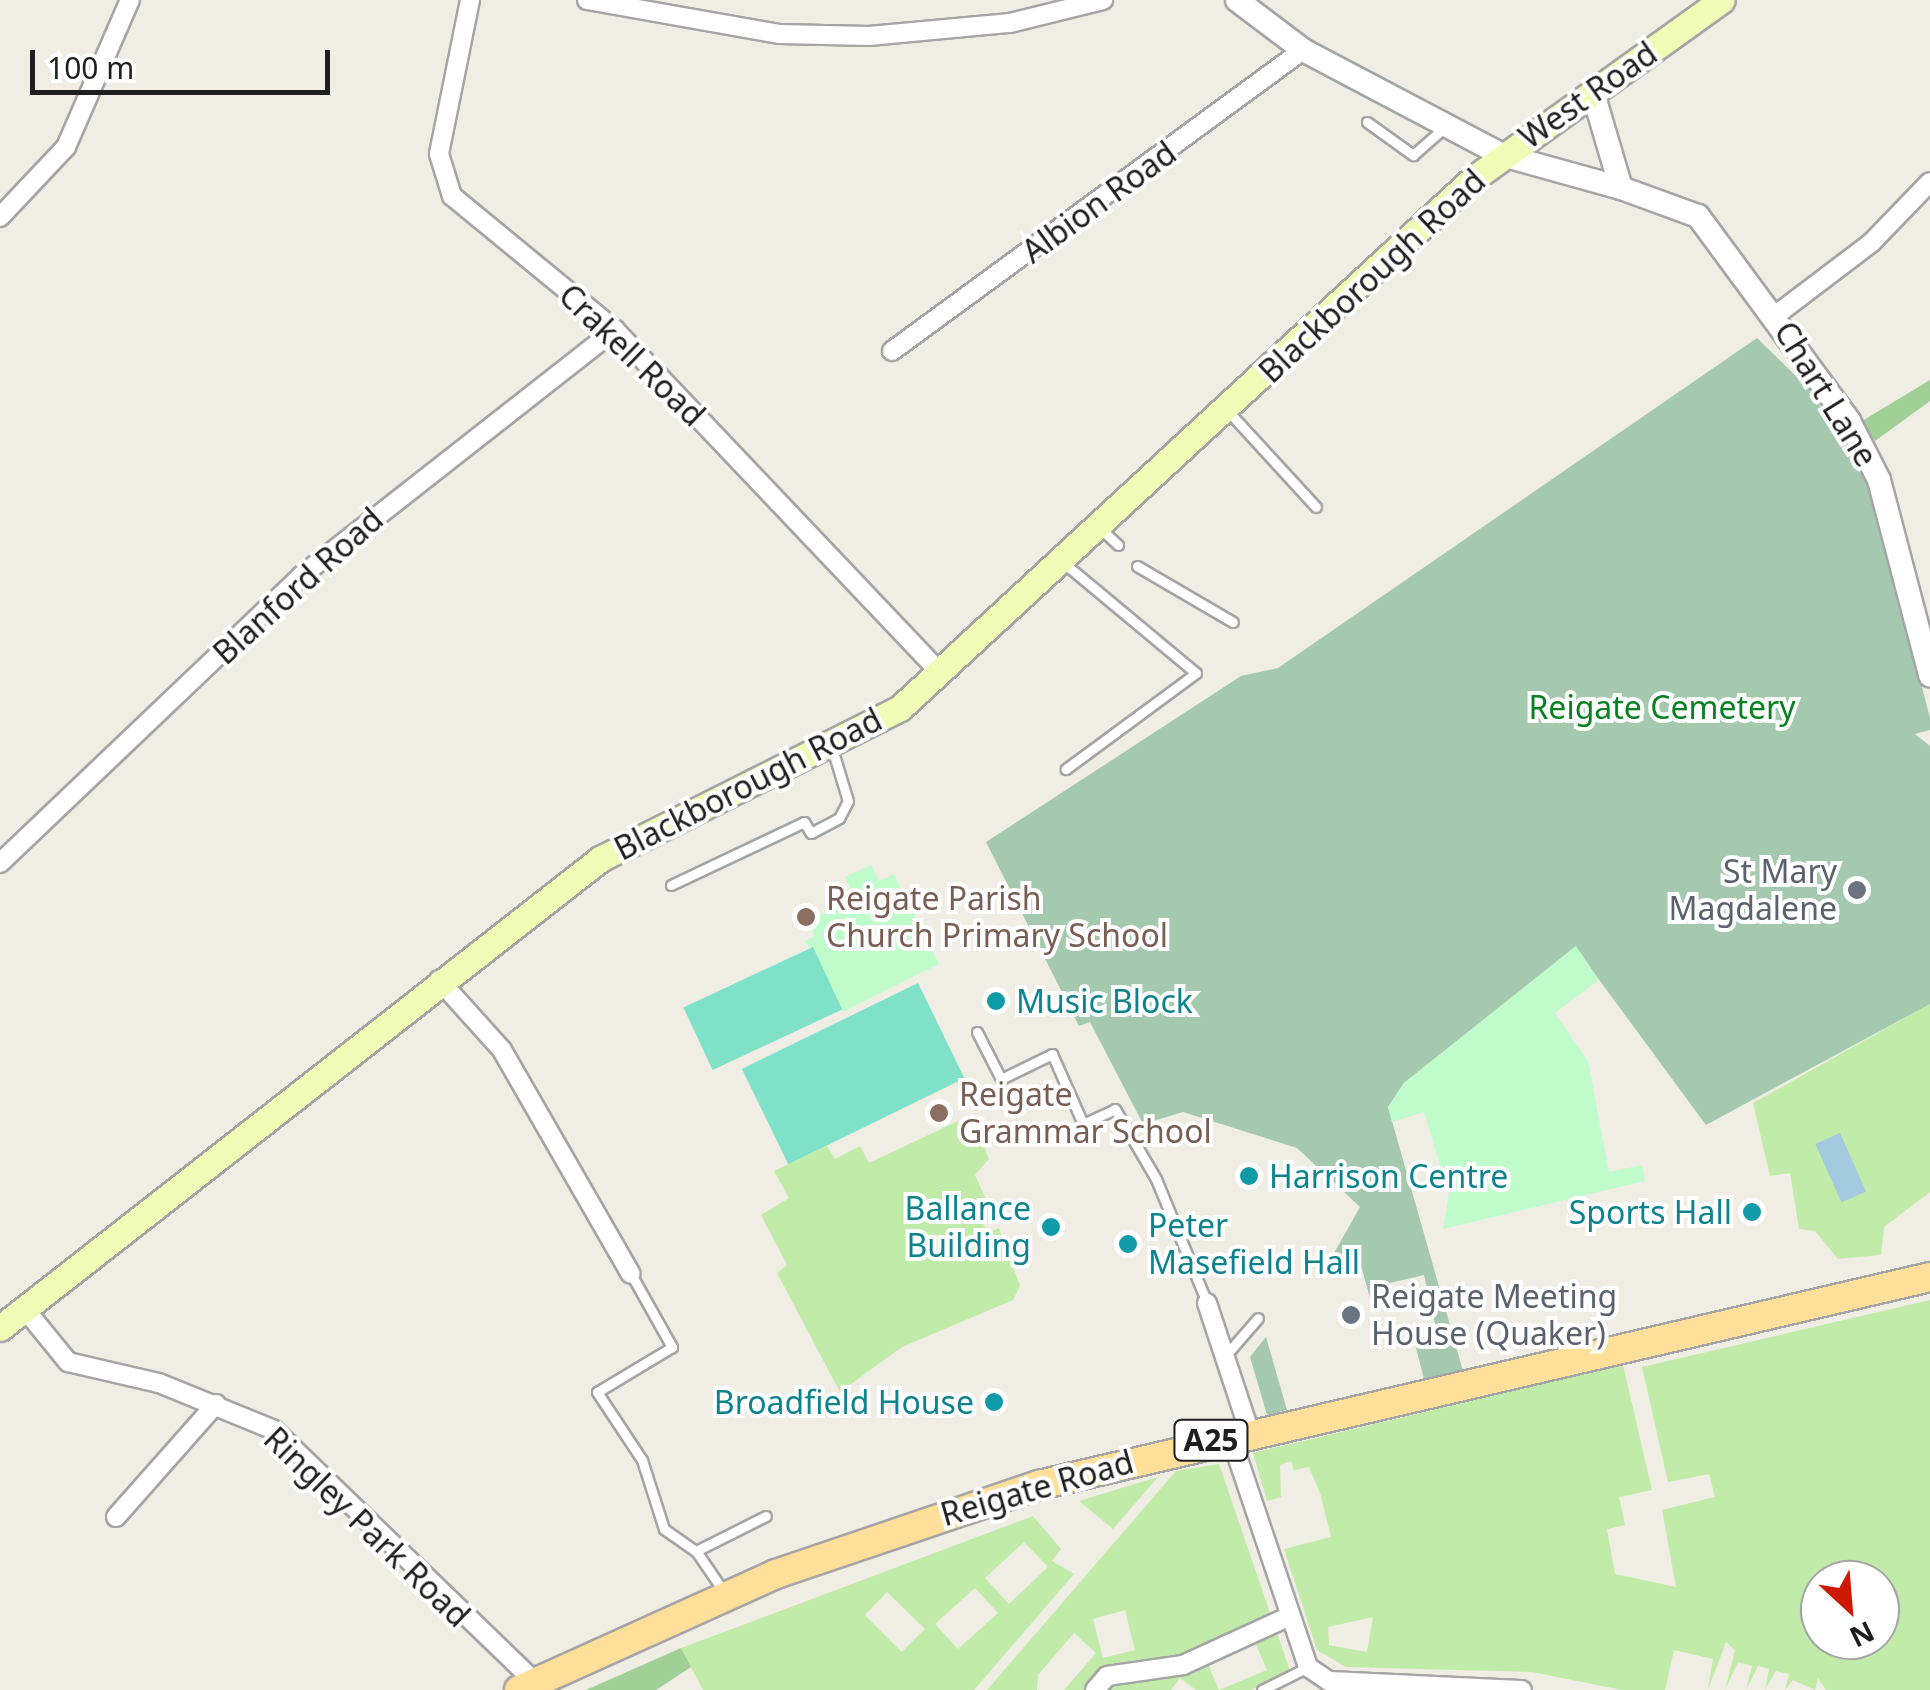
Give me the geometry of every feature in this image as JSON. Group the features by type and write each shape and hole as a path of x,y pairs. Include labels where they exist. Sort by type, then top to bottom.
{"main road":[{"name":"West Road","path":"1502,154 1594,94 1722,0"},
{"name":"Blackborough Road","path":"0,1328 439,980 639,834 831,745 900,708 1065,564 1110,538 1228,410 1502,154"},
{"name":"Reigate Road","path":"533,1688 726,1594 968,1506 1239,1433 1930,1278"}],"street":[{"path":"0,216 74,134 130,0"},
{"name":"Crakell Road","path":"470,0 442,176 452,196 614,330 938,672"},
{"path":"586,0 780,34 869,36 1010,24 1104,0"},
{"name":"Chart Lane","path":"1237,0 1304,50 1502,154 1621,188 1698,216 1776,315 1880,480 1924,629 1930,675"},
{"name":"Albion Road","path":"892,351 1304,50"},
{"path":"1594,94 1621,188"},
{"path":"1776,315 1872,242 1930,182"},
{"name":"Blanford Road","path":"0,864 302,576 614,330"},
{"path":"439,980 502,1050 631,1274"},
{"path":"1207,1303 1225,1356 1239,1433 1288,1618 1308,1667 1329,1680 1522,1690"},
{"name":"Ringley Park Road","path":"24,1308 68,1362 216,1404 274,1430 533,1688"},
{"path":"116,1518 216,1404"},
{"path":"1095,1690 1107,1676 1182,1665 1288,1618"}],"lane":[{"path":"1367,122 1413,155 1447,125"},
{"path":"1228,410 1316,506"},
{"path":"1065,564 1196,672 1066,769"},
{"path":"1138,566 1232,622"},
{"path":"670,886 804,822 811,833 839,818 848,802 831,745"},
{"path":"977,1032 1000,1079 1052,1054 1083,1124 1115,1109 1207,1303"},
{"path":"631,1274 672,1347 596,1392 642,1460 664,1529 696,1551 726,1594"},
{"path":"1225,1356 1258,1318"},
{"path":"696,1551 766,1516"},
{"path":"1262,1690 1308,1667"}],"green space":[{"name":"Reigate Cemetery","path":"1757,338 1808,388 1868,478 1930,718 1930,730 1915,734 1930,746 1930,1004 1706,1125 1575,947 1404,1083 1388,1107 1463,1371 1424,1379 1414,1340 1437,1333 1424,1275 1390,1283 1395,1302 1373,1308 1361,1266 1321,1276 1360,1207 1297,1148 1183,1112 1143,1124 1090,1022 1079,1026 986,842 1241,676 1278,668"},
{"path":"1930,380 1930,401 1875,441 1862,421"},
{"path":"871,865 879,881 894,874 939,964 843,1012 805,941 815,936 808,921 855,897 845,877"},
{"path":"1576,946 1599,980 1555,1013 1588,1061 1609,1172 1642,1165 1645,1181 1443,1229 1449,1194 1424,1112 1392,1122 1388,1107 1404,1083"},
{"path":"813,947 842,1010 713,1070 683,1007"},
{"path":"918,983 964,1078 788,1164 742,1069"},
{"path":"1930,1004 1930,1192 1884,1227 1881,1255 1838,1259 1815,1231 1799,1229 1790,1173 1770,1176 1753,1103"},
{"path":"958,1121 963,1132 976,1126 989,1159 975,1175 995,1219 983,1224 988,1233 999,1228 1020,1286 1013,1300 902,1347 840,1392 777,1273 787,1265 761,1215 789,1198 774,1171 827,1146 835,1159 860,1146 869,1163"},
{"path":"1930,1300 1930,1690 1826,1690 1818,1678 1815,1690 1793,1680 1785,1690 1789,1674 1776,1671 1765,1690 1769,1669 1758,1666 1746,1690 1752,1666 1738,1662 1725,1690 1735,1650 1726,1642 1708,1690 1713,1659 1674,1650 1665,1690 1622,1690 1532,1672 1346,1667 1317,1650 1284,1549 1331,1537 1309,1467 1294,1470 1291,1461 1280,1465 1281,1497 1267,1501 1253,1453 1623,1365 1652,1490 1619,1497 1625,1525 1607,1529 1615,1574 1676,1587 1662,1510 1715,1497 1709,1474 1668,1482 1642,1367","holes":["1373,1617 1367,1652 1329,1645 1328,1627"]},
{"path":"1266,1337 1287,1410 1267,1415 1250,1357"},
{"path":"1219,1464 1290,1671 1251,1690 1219,1690 1196,1690 1180,1678 1171,1690 1064,1690 1096,1653 1074,1633 1038,1675 1037,1690 987,1690 1176,1471","holes":["1125,1610 1135,1650 1103,1658 1093,1619","1255,1642 1267,1670 1219,1690 1207,1662"]},
{"path":"1158,1477 1113,1529 1079,1501"},
{"path":"1033,1516 1061,1549 1052,1561 1074,1574 974,1690 703,1690 681,1648","holes":["1024,1542 1048,1567 1009,1604 985,1578","975,1588 998,1613 958,1649 935,1624","887,1592 925,1629 902,1652 865,1615"]},
{"path":"681,1648 691,1667 656,1690 586,1690"}],"water":[{"path":"1840,1133 1866,1191 1841,1202 1815,1144"}],"place":[{"name":"St Mary Magdalene","path":"1857,890"},
{"name":"Reigate Parish Church Primary School","path":"806,917"},
{"name":"Music Block","path":"996,1001"},
{"name":"Reigate Grammar School","path":"939,1113"},
{"name":"Harrison Centre","path":"1249,1176"},
{"name":"Sports Hall","path":"1752,1212"},
{"name":"Ballance Building","path":"1051,1227"},
{"name":"Peter Masefield Hall","path":"1128,1244"},
{"name":"Reigate Meeting House (Quaker)","path":"1351,1315"},
{"name":"Broadfield House","path":"994,1402"}]}
